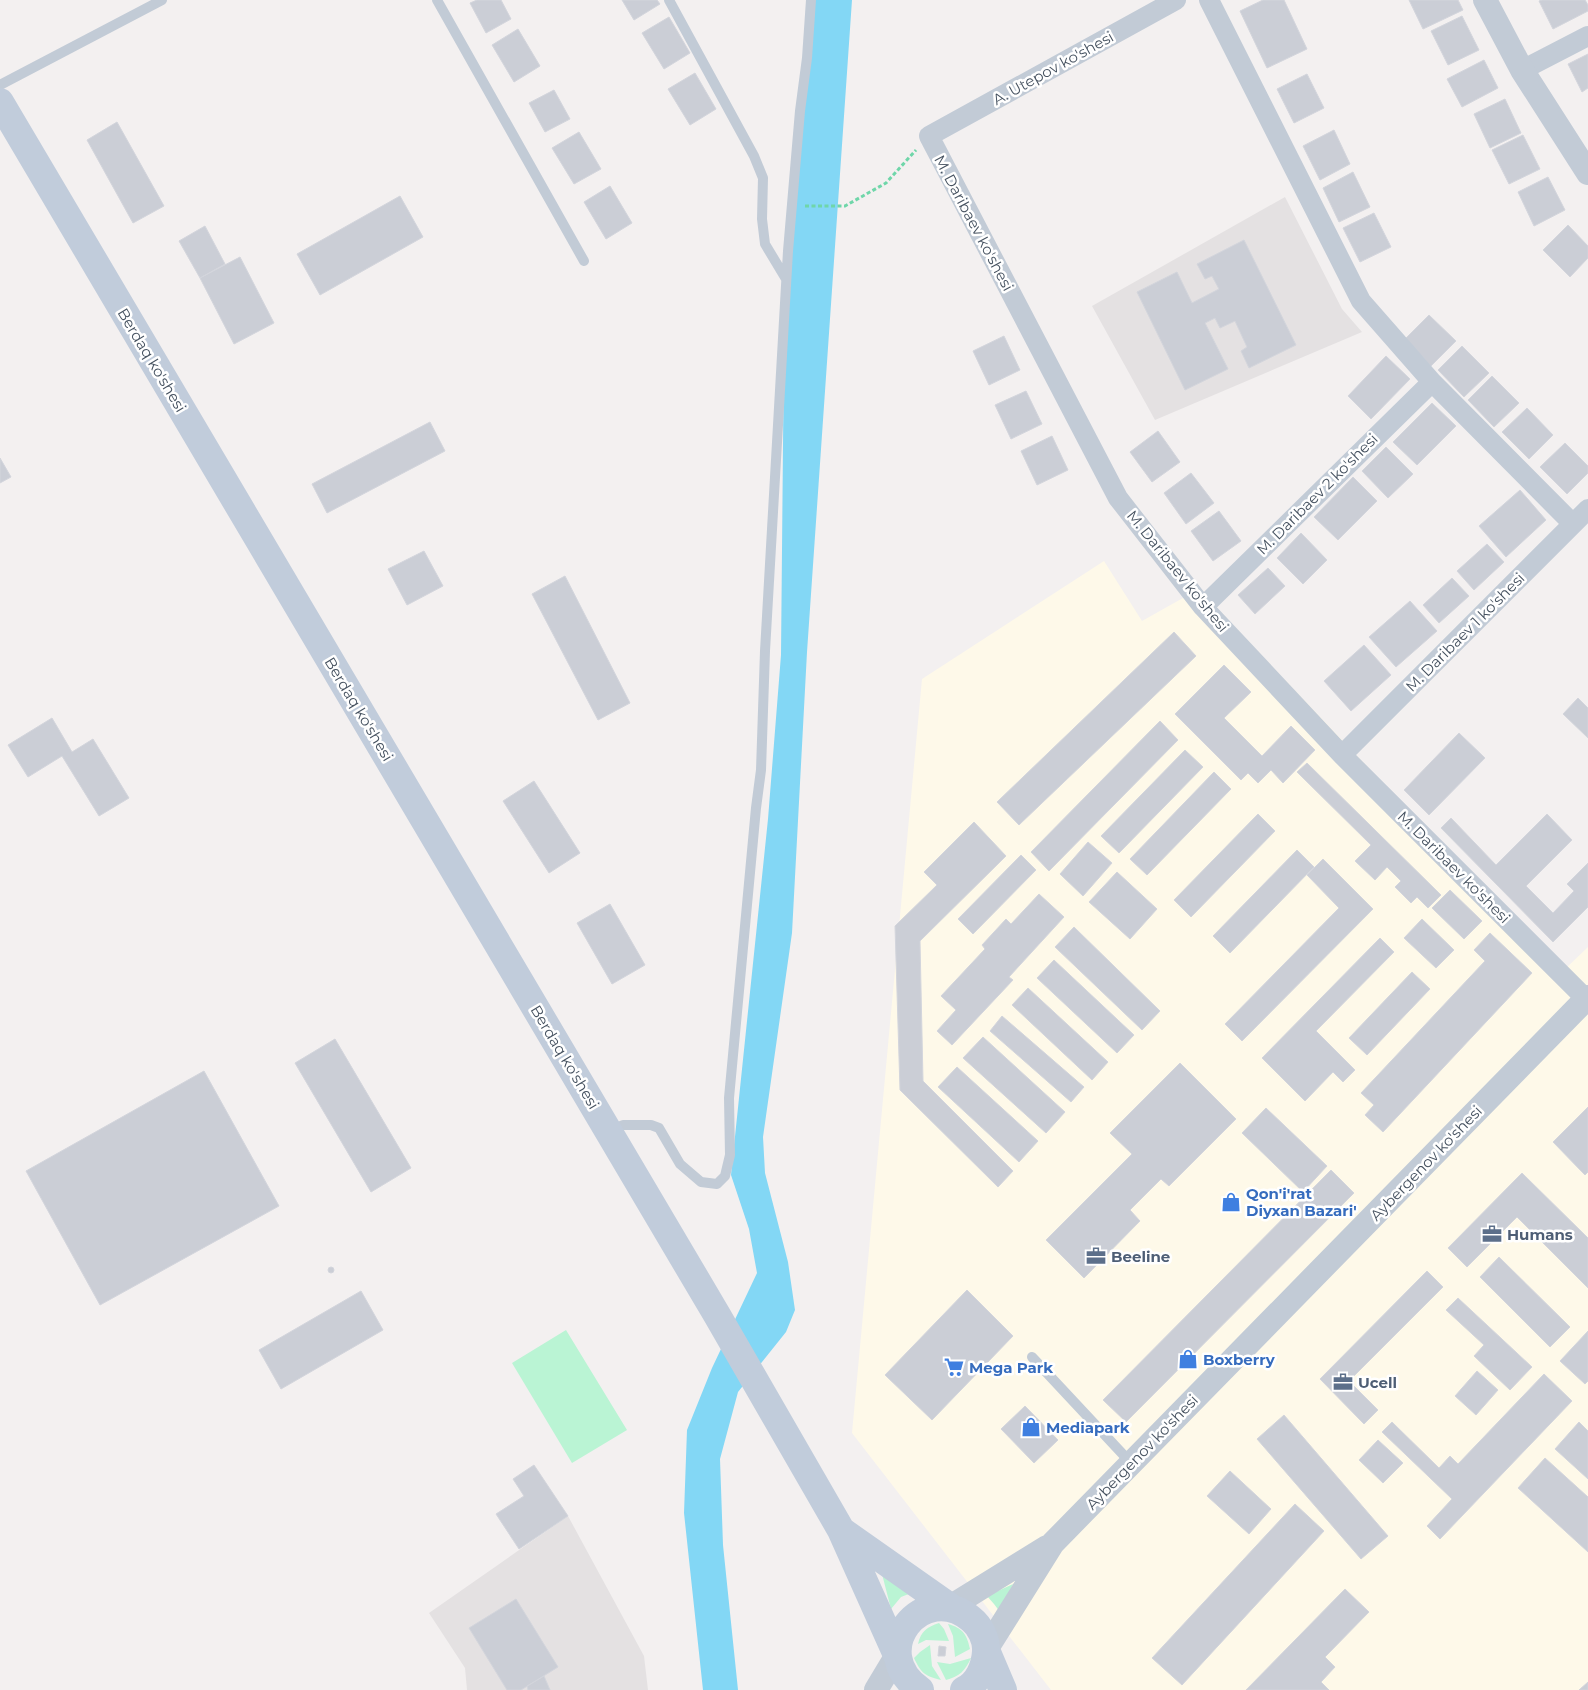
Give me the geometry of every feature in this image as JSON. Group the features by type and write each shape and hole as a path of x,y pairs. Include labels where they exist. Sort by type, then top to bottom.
{"main road":[{"name":"Berdaq ko'shesi","path":"0,102 800,1457 841,1530 897,1655 901,1670 910,1683 920,1690"},
{"path":"841,1530 950,1608"},
{"path":"897,1655 899,1638 906,1624 918,1613 933,1607 950,1608 964,1612 975,1622 983,1635 986,1650 1003,1690"},
{"path":"964,1690 978,1678 984,1665 986,1650"}],"street":[{"name":"A. Utepov ko'shesi","path":"929,136 1176,0"},
{"path":"1209,0 1360,301 1432,382 1573,524"},
{"path":"1485,0 1522,70 1588,173"},
{"path":"1522,70 1588,36"},
{"name":"M. Daribaev ko'shesi","path":"929,136 1118,498 1203,607 1342,754 1587,998"},
{"name":"M. Daribaev 2 ko'shesi","path":"1203,607 1432,382"},
{"name":"M. Daribaev 1 ko'shesi","path":"1342,754 1588,510"},
{"name":"Aybergenov ko'shesi","path":"986,1650 1053,1543 1587,998"},
{"name":"Aybergenov ko'shesi","path":"950,1608 1053,1543"},
{"path":"876,1690 897,1655"}],"lane":[{"path":"0,84 162,0"},
{"path":"437,0 584,261"},
{"path":"669,0 754,156 763,178 762,219 765,244 786,280"},
{"path":"609,1131 623,1125 651,1125 659,1128 680,1164 701,1182 717,1184 725,1176 730,1155 728,1123 730,1088 761,770 767,612 786,280 811,0"},
{"path":"1032,1357 1131,1463"}],"path":[{"path":"792,206 845,206 886,183 929,136"}],"shaded area":[{"path":"1285,197 1342,309 1362,332 1155,420 1092,306"},
{"name":"Qon'i'rat Diyxan Bazari'","path":"1104,561 1142,621 1199,589 1562,972 1588,947 1588,1690 1051,1690 852,1433 922,679"},
{"path":"568,1516 644,1656 648,1690 467,1690 465,1668 429,1613"}],"green space":[{"path":"566,1330 627,1430 572,1463 512,1363"},
{"path":"882,1574 914,1592 901,1597 891,1609"},
{"path":"1013,1584 1000,1612 987,1596"},
{"path":"939,1623 949,1641 926,1640 918,1644 925,1630"},
{"path":"948,1624 964,1633 970,1649 955,1657 953,1636"},
{"path":"930,1645 932,1666 941,1680 924,1673 914,1658"},
{"path":"971,1658 962,1672 946,1680 937,1662 950,1664"}],"water":[{"path":"813,0 852,0 807,652 792,933 763,1137 765,1173 788,1262 795,1310 786,1332 738,1392 720,1459 723,1545 738,1690 703,1690 684,1513 687,1430 712,1368 757,1273 749,1229 731,1175 768,819 781,655 784,340"}],"building":[{"path":"477,0 501,0 511,19 486,33 470,3"},
{"path":"622,0 657,0 660,4 634,20"},
{"path":"1263,0 1284,0 1307,49 1267,68 1240,11"},
{"path":"1409,0 1458,0 1463,10 1423,29"},
{"path":"1585,0 1588,5 1588,11 1553,29 1539,1"},
{"path":"1462,16 1479,50 1448,65 1431,31"},
{"path":"669,17 690,53 664,69 642,33"},
{"path":"518,29 540,66 514,82 492,45"},
{"path":"1588,54 1588,88 1582,92 1568,64"},
{"path":"1484,60 1498,88 1462,107 1447,79"},
{"path":"695,73 716,109 690,125 668,89"},
{"path":"1307,74 1324,108 1294,123 1277,89"},
{"path":"554,90 570,119 545,132 529,103"},
{"path":"1505,99 1521,133 1490,148 1474,114"},
{"path":"117,122 164,206 133,223 87,140"},
{"path":"1334,130 1350,164 1320,180 1303,146"},
{"path":"579,132 601,169 574,184 552,148"},
{"path":"1523,135 1540,169 1509,184 1492,150"},
{"path":"1353,172 1370,207 1339,222 1323,188"},
{"path":"1548,177 1565,210 1534,226 1518,192"},
{"path":"610,186 632,223 606,239 584,202"},
{"path":"400,196 423,237 320,295 297,254"},
{"path":"1374,213 1391,247 1360,262 1343,228"},
{"path":"1568,225 1588,246 1588,258 1570,277 1543,250"},
{"path":"205,226 225,264 200,278 179,241"},
{"path":"1244,240 1296,345 1249,368 1241,351 1247,347 1235,321 1220,328 1215,318 1205,323 1228,369 1185,390 1137,292 1177,272 1192,303 1219,289 1212,276 1205,279 1197,264"},
{"path":"240,257 274,323 234,344 200,278"},
{"path":"1429,315 1456,341 1431,366 1405,339"},
{"path":"1004,336 1020,370 989,385 973,351"},
{"path":"1462,346 1489,373 1464,397 1438,370"},
{"path":"1386,356 1410,379 1371,419 1348,396"},
{"path":"1492,376 1519,403 1494,427 1468,400"},
{"path":"1026,391 1042,424 1011,439 995,405"},
{"path":"1432,403 1456,426 1417,465 1393,442"},
{"path":"1527,408 1553,435 1529,459 1502,432"},
{"path":"430,422 445,451 327,513 312,484"},
{"path":"1158,431 1180,462 1152,482 1130,452"},
{"path":"1052,436 1068,470 1037,485 1021,451"},
{"path":"1565,443 1588,466 1588,473 1567,494 1540,467"},
{"path":"1386,447 1413,474 1388,498 1362,471"},
{"path":"0,458 11,477 0,483"},
{"path":"1191,473 1214,503 1186,524 1164,493"},
{"path":"1353,477 1377,501 1338,540 1314,517"},
{"path":"1520,490 1546,520 1506,557 1479,526"},
{"path":"1219,511 1241,541 1213,561 1191,531"},
{"path":"1301,533 1327,560 1303,584 1277,558"},
{"path":"1487,544 1504,562 1474,590 1457,571"},
{"path":"424,551 443,586 407,605 388,569"},
{"path":"1268,568 1285,586 1255,614 1238,595"},
{"path":"565,576 630,703 598,720 532,594"},
{"path":"1452,578 1469,596 1439,623 1423,605"},
{"path":"1410,601 1437,631 1396,667 1369,637"},
{"path":"1174,632 1196,656 1019,825 997,802"},
{"path":"1364,645 1391,675 1351,711 1324,681"},
{"path":"1224,665 1251,692 1224,718 1262,756 1291,726 1315,750 1283,783 1271,770 1258,783 1248,773 1241,780 1175,714"},
{"path":"1578,698 1588,708 1588,738 1563,714"},
{"path":"52,718 72,752 93,739 129,798 99,816 62,756 28,777 8,745"},
{"path":"1160,721 1178,740 1049,871 1031,852"},
{"path":"1459,733 1485,758 1429,815 1404,790"},
{"path":"1185,750 1203,767 1119,853 1101,836"},
{"path":"1307,763 1441,895 1428,908 1417,897 1411,903 1395,887 1401,881 1387,867 1375,880 1355,861 1371,845 1297,772"},
{"path":"1214,772 1231,789 1147,875 1130,859"},
{"path":"534,781 580,853 549,873 503,801"},
{"path":"1258,814 1275,831 1191,917 1174,900"},
{"path":"1547,814 1572,840 1526,886 1553,913 1574,891 1567,884 1588,863 1588,907 1553,942 1441,828 1451,818 1496,865"},
{"path":"974,822 1006,856 920,941 923,1081 1013,1171 998,1187 900,1090 895,926 937,885 924,872"},
{"path":"1088,842 1112,863 1083,896 1060,874"},
{"path":"1297,850 1314,867 1230,953 1213,936"},
{"path":"1021,855 1036,870 973,934 958,919"},
{"path":"1323,859 1373,909 1242,1041 1225,1024 1339,908 1307,875"},
{"path":"1117,872 1157,909 1130,939 1089,902"},
{"path":"1450,890 1482,921 1464,939 1432,908"},
{"path":"1039,894 1064,917 1009,977 1013,980 952,1045 937,1031 956,1010 941,996 985,949 982,945 1006,919 1011,924"},
{"path":"610,904 645,965 612,984 577,923"},
{"path":"1422,919 1454,950 1436,968 1404,938"},
{"path":"1074,927 1160,1011 1142,1030 1055,947"},
{"path":"1490,933 1532,973 1383,1132 1365,1115 1374,1105 1361,1093 1485,961 1474,950"},
{"path":"1380,938 1394,952 1316,1031 1355,1070 1343,1082 1333,1072 1305,1101 1262,1058"},
{"path":"1054,960 1134,1035 1117,1053 1037,978"},
{"path":"1412,972 1430,989 1367,1055 1349,1038"},
{"path":"1028,988 1108,1062 1092,1080 1012,1005"},
{"path":"1002,1016 1084,1087 1071,1102 990,1031"},
{"path":"983,1037 1065,1112 1046,1133 963,1058"},
{"path":"335,1039 411,1168 371,1192 295,1063"},
{"path":"1180,1063 1236,1119 1169,1186 1161,1179 1130,1210 1140,1221 1084,1278 1046,1240 1132,1154 1110,1133"},
{"path":"957,1067 1038,1141 1019,1162 938,1087"},
{"path":"204,1071 279,1206 100,1305 26,1171"},
{"path":"1588,1107 1588,1172 1585,1175 1553,1142"},
{"path":"1266,1108 1327,1166 1303,1192 1242,1133"},
{"path":"1331,1170 1354,1193 1126,1422 1103,1400"},
{"path":"1522,1173 1588,1238 1588,1288 1517,1217 1467,1267 1448,1248"},
{"path":"1499,1257 1570,1327 1550,1347 1480,1277"},
{"path":"331,1267 334,1270 331,1273 328,1270"},
{"path":"1427,1271 1443,1287 1349,1381 1378,1410 1364,1424 1320,1379"},
{"path":"967,1290 1013,1336 932,1420 885,1375"},
{"path":"361,1291 383,1330 281,1389 259,1350"},
{"path":"1458,1298 1532,1367 1510,1390 1474,1356 1484,1345 1446,1310"},
{"path":"1588,1331 1588,1381 1585,1384 1560,1361"},
{"path":"1477,1371 1498,1390 1476,1415 1455,1396"},
{"path":"1544,1374 1572,1401 1440,1539 1427,1526 1452,1499 1382,1432 1392,1422 1439,1468 1450,1456 1458,1464"},
{"path":"1025,1406 1058,1440 1034,1463 1001,1429"},
{"path":"1284,1415 1388,1536 1361,1559 1257,1439"},
{"path":"1579,1422 1588,1431 1588,1479 1555,1449"},
{"path":"1378,1440 1403,1463 1383,1483 1359,1460"},
{"path":"1545,1458 1588,1497 1588,1552 1518,1488"},
{"path":"534,1465 568,1516 519,1549 496,1514 524,1496 513,1479"},
{"path":"1230,1471 1271,1509 1249,1534 1207,1496"},
{"path":"1295,1504 1324,1531 1182,1685 1152,1658"},
{"path":"1345,1589 1369,1612 1325,1657 1335,1667 1321,1682 1329,1690 1246,1690"},
{"path":"516,1599 558,1667 521,1690 507,1690 469,1628"},
{"path":"939,1646 946,1647 945,1656 938,1656"},
{"path":"544,1676 550,1690 528,1690 527,1686"},
{"path":"1588,1682 1588,1690 1579,1690"}],"place":[{"name":"Qon'i'rat Diyxan Bazari'","path":"1231,1202"},
{"name":"Humans","path":"1492,1234"},
{"name":"Beeline","path":"1096,1256"},
{"name":"Boxberry","path":"1188,1359"},
{"name":"Mega Park","path":"954,1367"},
{"name":"Ucell","path":"1343,1382"},
{"name":"Mediapark","path":"1031,1427"}]}
